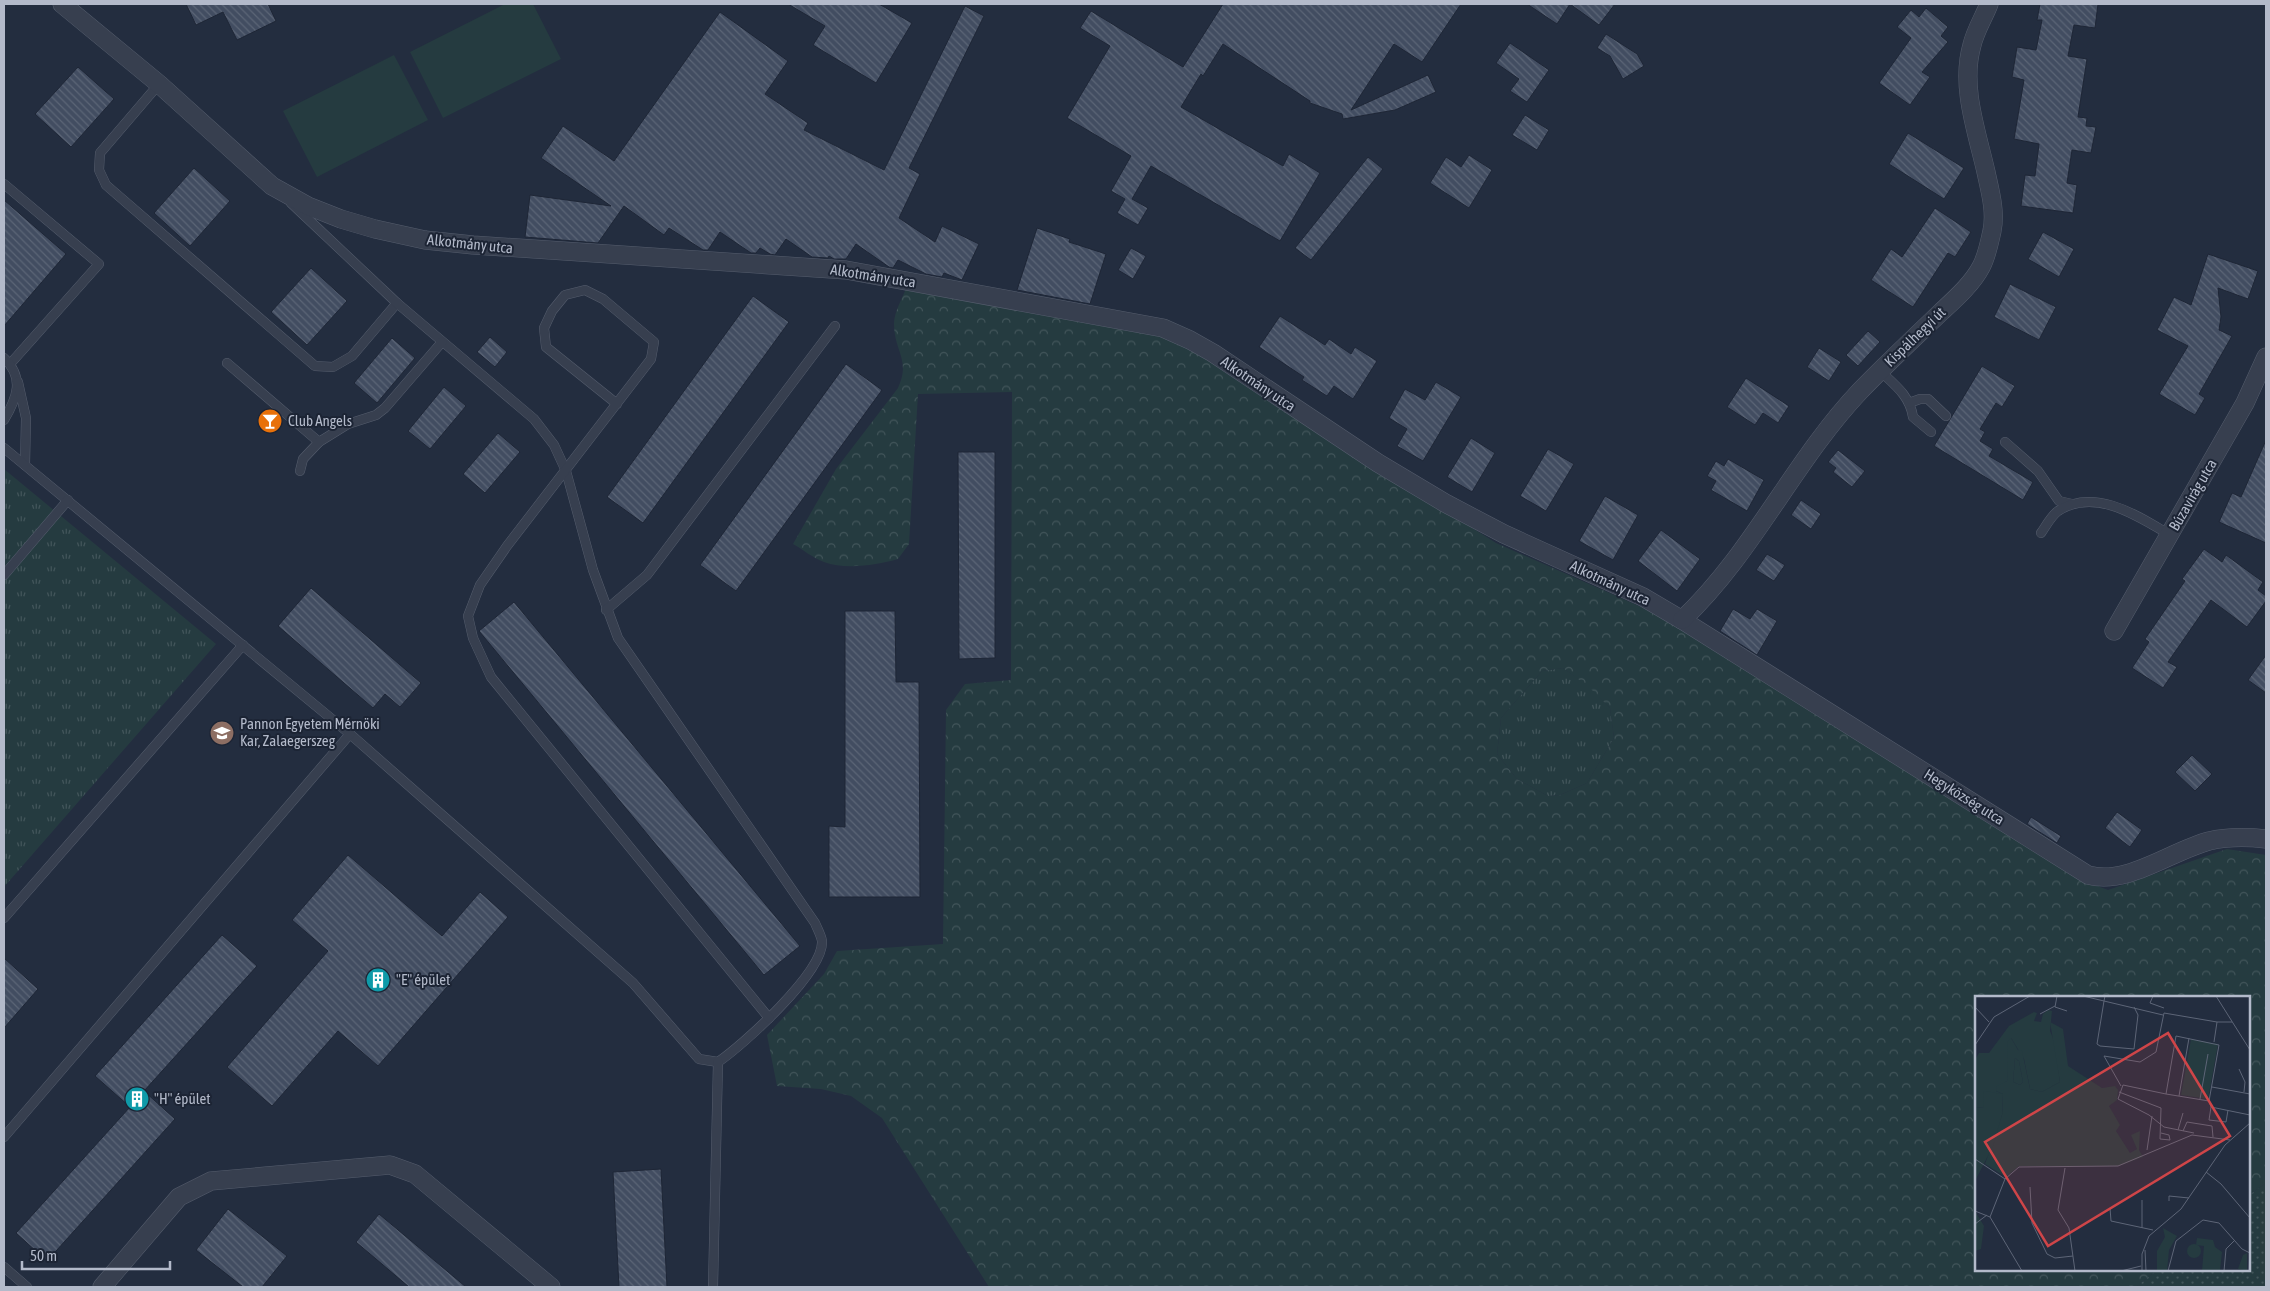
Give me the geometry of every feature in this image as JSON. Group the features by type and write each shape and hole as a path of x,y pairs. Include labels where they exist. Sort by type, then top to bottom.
{"street":[{"name":"Alkotmány utca","path":"62,4 159,84 272,186 308,206 341,219 376,230 425,240 472,246 846,270 1163,328 1213,353 1378,463 1445,503 1504,534 1643,597 1682,620"},
{"name":"Kispálhegyi út","path":"1682,620 1697,606 1735,561 1793,475 1833,422 1880,371 1963,291 1980,269 1988,249 1993,228 1992,202 1969,98 1968,73 1972,45 1989,4"},
{"name":"Búzavirág utca","path":"2114,631 2245,404 2266,357"},
{"name":"Hegyközség utca","path":"1682,620 2088,875 2100,878 2117,878 2210,841 2235,838 2266,839"},
{"path":"102,1287 180,1198 211,1181 390,1165 416,1174 551,1287"}],"lane":[{"path":"159,84 100,153 99,170 106,185 315,366 334,367 352,356 397,303"},
{"path":"4,184 99,264 7,361 18,382 26,418 25,465"},
{"path":"4,448 350,734 633,984 699,1059 718,1062 732,1053 769,1018 807,976 818,957 822,941 815,923 618,638 606,610 593,570 566,471 554,445 534,419 397,303 272,186"},
{"path":"617,404 546,348 544,328 552,311 566,295 585,290 602,299 654,342 651,359 617,404 566,471 507,546 480,585 468,616 473,638 491,677 769,1018"},
{"path":"606,610 647,575 835,326"},
{"path":"300,471 303,459 319,442 348,424 376,415 385,408 442,342"},
{"path":"227,363 319,442"},
{"path":"1880,371 1906,395 1913,417 1931,432"},
{"path":"4,420 14,402 18,382"},
{"path":"1909,403 1928,398 1946,416"},
{"path":"2005,442 2038,471 2059,500 2072,504"},
{"path":"4,575 68,500"},
{"path":"2041,533 2056,512 2072,504 2089,502 2127,510 2170,535"},
{"path":"4,918 242,645"},
{"path":"4,1137 350,734"},
{"path":"713,1287 718,1062"},
{"path":"4,1267 27,1287"}],"green space":[{"path":"505,4 533,4 561,59 443,118 410,52"},
{"path":"394,55 428,120 317,177 283,111"},
{"path":"907,286 1174,339 1496,543 1657,614 2100,887 2108,890 2227,849 2266,855 2266,1183 2250,1194 2250,996 1975,996 1975,1271 2156,1271 2136,1287 989,1287 882,1118 851,1096 821,1089 777,1086 767,1035 824,974 837,951 943,944 946,710 965,684 1011,680 1012,392 918,394 909,544 898,559 871,565 842,566 820,560 793,544 836,469 898,388 903,370 894,324 897,310","holes":["1563,668 1589,687 1610,708 1614,738 1587,783 1560,795 1548,796 1517,779 1497,754 1501,718 1542,671"]},
{"path":"4,469 216,644 4,887"},
{"path":"1563,668 1590,687 1610,708 1614,738 1587,783 1560,795 1548,796 1517,779 1497,754 1501,718 1542,671"},
{"path":"2266,1183 2266,1287 2136,1287 2156,1271 2250,1271 2250,1194"}],"building":[{"path":"186,4 268,4 276,21 237,40 223,12 196,25"},
{"path":"788,4 879,4 912,23 876,83 813,45 825,26"},
{"path":"1223,4 1461,4 1422,62 1394,44 1351,110 1428,75 1436,92 1395,110 1343,119 1342,114 1310,103 1310,101 1223,44 1203,76 1201,74 1181,107 1283,166 1289,154 1320,173 1280,241 1151,166 1132,199 1148,208 1138,225 1117,213 1125,199 1111,191 1131,156 1067,118 1110,46 1080,28 1091,11 1183,67"},
{"path":"1527,4 1570,4 1557,24"},
{"path":"1570,4 1615,4 1599,25"},
{"path":"2040,4 2098,4 2095,28 2074,25 2068,56 2087,59 2078,117 2087,118 2086,126 2096,127 2091,153 2072,150 2067,183 2077,185 2073,213 2021,206 2025,175 2035,176 2039,144 2014,139 2024,80 2012,77 2017,47 2036,50 2042,20 2037,20"},
{"path":"965,6 984,16 909,168 920,174 899,218 935,242 942,226 979,244 962,280 944,273 942,277 926,274 898,260 893,268 889,267 856,244 846,259 834,259 829,256 828,258 812,257 786,239 775,255 760,248 756,253 751,253 720,232 708,250 703,250 669,228 664,235 624,206 598,243 525,237 530,195 611,206 541,158 563,126 614,161 720,12 788,61 765,94 808,123 804,130 884,170"},
{"path":"1926,8 1948,27 1941,36 1948,42 1922,72 1930,77 1910,105 1879,83 1911,38 1897,27 1911,10 1919,17"},
{"path":"1606,34 1637,54 1644,66 1623,79 1610,56 1597,48"},
{"path":"1510,43 1549,70 1527,102 1510,91 1519,79 1496,63"},
{"path":"78,67 114,99 71,147 35,114"},
{"path":"1525,115 1549,130 1537,150 1512,135"},
{"path":"1908,133 1964,168 1944,199 1889,164"},
{"path":"1469,155 1492,170 1469,208 1430,183 1446,157 1461,167"},
{"path":"1368,157 1383,169 1311,260 1295,248"},
{"path":"194,168 230,201 190,246 154,213"},
{"path":"4,200 66,254 4,326"},
{"path":"1935,208 1971,232 1955,257 1948,253 1913,307 1871,280 1891,249 1902,257"},
{"path":"1037,228 1070,239 1069,242 1106,254 1090,304 1017,290"},
{"path":"2043,232 2074,249 2059,277 2028,259"},
{"path":"1131,248 1146,256 1133,279 1118,270"},
{"path":"2208,254 2258,271 2248,299 2218,288 2221,317 2219,330 2232,336 2199,394 2205,398 2195,415 2159,394 2188,346 2157,330 2174,297 2191,305"},
{"path":"311,268 347,301 307,345 271,312"},
{"path":"2010,284 2056,307 2039,340 1994,317"},
{"path":"753,296 789,322 643,523 607,497"},
{"path":"1280,316 1325,345 1329,339 1351,354 1355,347 1377,361 1353,399 1334,386 1327,396 1302,380 1304,377 1259,347"},
{"path":"1868,331 1880,342 1858,366 1846,355"},
{"path":"490,337 507,352 495,367 477,352"},
{"path":"392,338 415,358 377,403 354,383"},
{"path":"1819,348 1841,362 1829,381 1807,367"},
{"path":"846,364 882,390 736,591 700,565"},
{"path":"1982,366 2015,386 2002,407 1996,403 1980,429 1985,432 1980,441 1993,449 1989,456 2033,482 2023,500 1934,446"},
{"path":"1746,378 1789,406 1778,423 1763,413 1755,425 1727,407"},
{"path":"1436,382 1461,397 1423,461 1397,446 1407,429 1389,418 1405,389 1425,400"},
{"path":"444,387 466,406 430,449 408,431"},
{"path":"498,433 520,452 485,493 463,474"},
{"path":"1471,438 1495,453 1472,492 1447,477"},
{"path":"2266,440 2266,543 2219,522 2232,493 2241,497"},
{"path":"1548,449 1574,464 1546,511 1520,496"},
{"path":"1838,450 1865,471 1852,487 1833,472 1836,468 1828,462"},
{"path":"958,452 995,452 995,658 959,659"},
{"path":"1728,459 1764,480 1747,511 1711,490 1716,481 1707,476 1716,461 1724,466"},
{"path":"1605,496 1638,515 1613,560 1579,541"},
{"path":"1801,500 1821,514 1811,529 1791,515"},
{"path":"1661,530 1700,559 1677,591 1638,561"},
{"path":"2204,549 2222,562 2226,555 2263,582 2258,590 2266,596 2266,601 2247,627 2211,600 2168,662 2177,667 2163,688 2132,668 2149,642 2145,639 2185,581 2182,579"},
{"path":"1767,554 1785,565 1774,581 1756,570"},
{"path":"311,588 421,683 400,707 385,694 373,708 278,626"},
{"path":"514,602 800,946 764,975 479,631"},
{"path":"1733,609 1750,619 1757,609 1777,621 1757,655 1720,631"},
{"path":"845,611 895,611 896,682 919,682 920,897 829,897 829,826 845,827"},
{"path":"2266,655 2266,693 2248,680"},
{"path":"2192,755 2212,774 2195,791 2175,772"},
{"path":"2117,812 2142,830 2130,847 2105,828"},
{"path":"2031,817 2061,836 2057,843 2027,824"},
{"name":"\"E\" épület","path":"348,855 442,936 480,892 508,917 378,1066 338,1031 272,1106 227,1067 328,951 292,920"},
{"name":"\"H\" épület","path":"222,935 257,966 144,1091 175,1119 47,1261 16,1233 130,1107 95,1076"},
{"path":"4,958 38,989 4,1028"},
{"path":"661,1169 667,1287 619,1287 613,1172"},
{"path":"228,1209 287,1256 262,1287 243,1287 196,1250"},
{"path":"379,1214 466,1287 409,1287 356,1242"}],"place":[{"name":"Club Angels","path":"270,421"},
{"name":"Pannon Egyetem Mérnöki Kar, Zalaegerszeg","path":"222,733"},
{"name":"\"E\" épület","path":"378,980"},
{"name":"\"H\" épület","path":"137,1099"}]}
